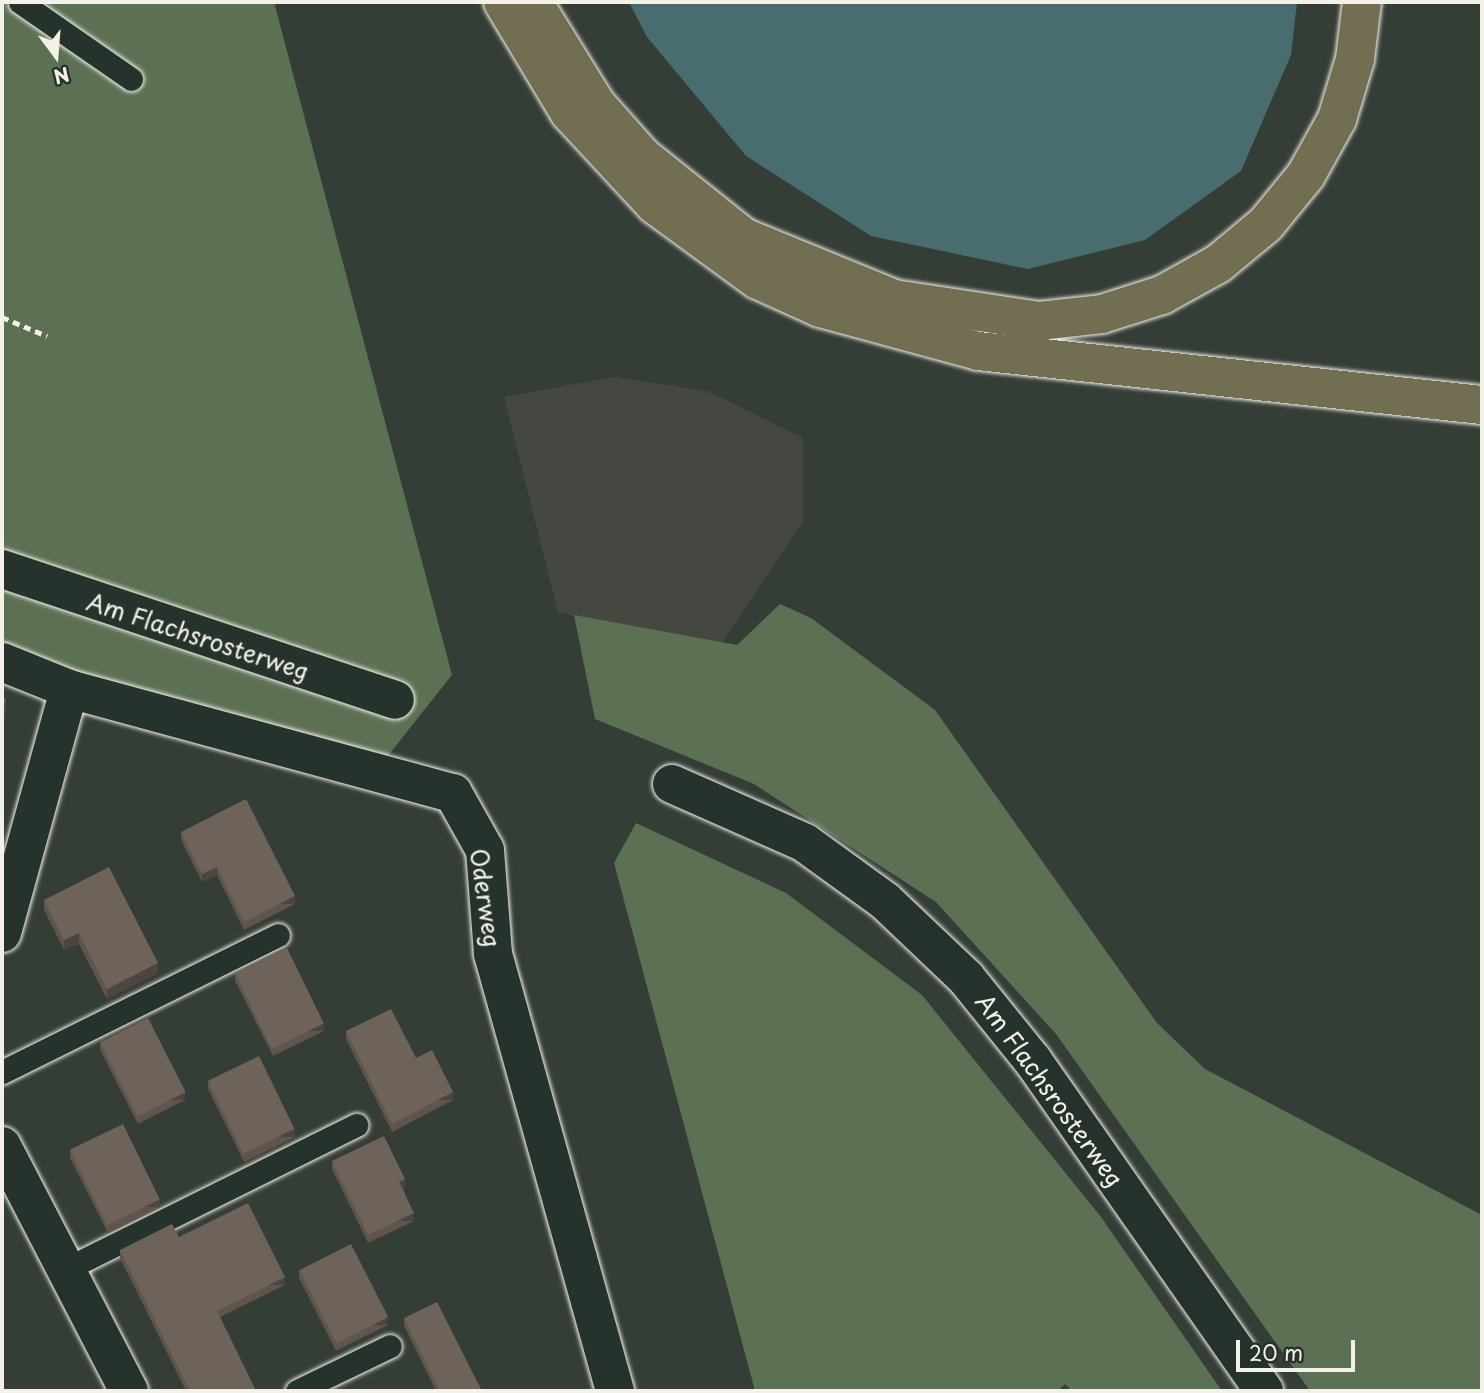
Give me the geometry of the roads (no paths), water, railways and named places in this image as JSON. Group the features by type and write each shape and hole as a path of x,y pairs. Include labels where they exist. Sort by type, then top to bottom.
{"highway":[{"path":"503,2 569,112 655,205 758,280 820,308 978,351 1482,405"},
{"path":"533,2 596,104 652,164 743,237 894,299 1039,321 1102,314 1162,295 1217,264 1266,224 1306,175 1337,120 1355,59 1362,2"}],"street":[{"name":"Am Flachsrosterweg","path":"2,569 395,699"},
{"path":"2,662 69,689 2,933"},
{"name":"Oderweg","path":"69,689 453,793 485,850 493,954 615,1391"},
{"name":"Am Flachsrosterweg","path":"672,784 806,843 943,953 999,1013 1264,1391"},
{"path":"2,1146 68,1268 129,1391"}],"lane":[{"path":"20,2 131,79"},
{"path":"2,1072 278,935"},
{"path":"68,1268 356,1125"},
{"path":"297,1391 390,1346"}],"water":[{"path":"629,2 1297,2 1291,55 1241,171 1145,240 1028,269 871,236 746,156 647,37"}]}
